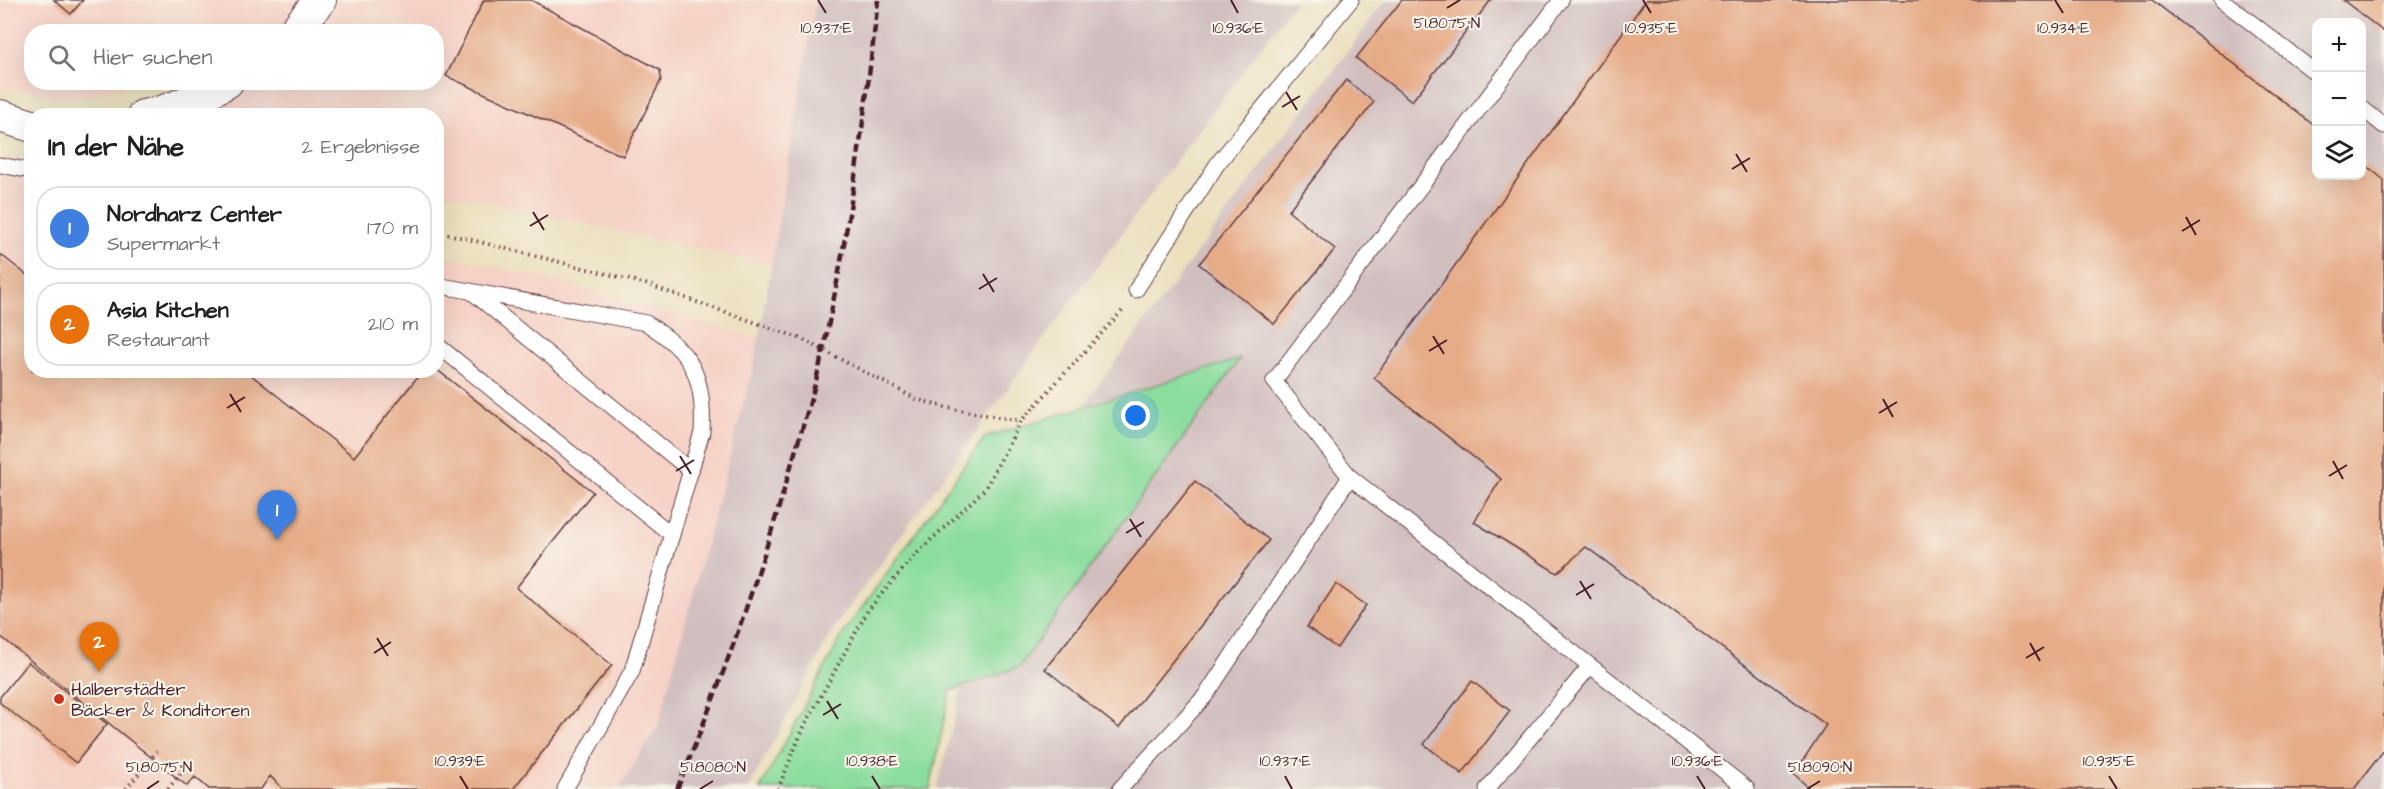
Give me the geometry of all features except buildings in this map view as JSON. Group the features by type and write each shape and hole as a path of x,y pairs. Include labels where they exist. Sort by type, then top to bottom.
{"street":[{"path":"300,24 320,0"},
{"path":"171,108 213,90"},
{"path":"0,116 24,124"}],"lane":[{"path":"1136,290 1218,163 1351,0"},
{"path":"1561,0 1274,381 1350,477 1747,789"},
{"path":"2222,0 2315,72"},
{"path":"2366,112 2384,126"},
{"path":"0,165 24,170"},
{"path":"444,287 646,323 670,338 688,357 704,402 702,432 632,671 565,789"},
{"path":"472,292 690,471"},
{"path":"444,350 672,535"},
{"path":"1120,789 1206,695 1350,477"},
{"path":"1487,789 1590,666"}],"path":[{"path":"444,233 643,283 802,339 916,399 948,408 1021,421"},
{"path":"778,789 804,729 868,610 914,556 985,489 1021,421 1119,316 1136,290"},
{"path":"126,789 157,751"},
{"path":"168,789 187,765"}],"shaded area":[{"path":"0,0 816,0 771,265 444,193 444,108 219,108 191,90 444,90 444,24 24,24 24,90 108,90 75,98 0,88"},
{"path":"816,0 1296,0 1050,330 834,628 748,789 619,789 658,725 755,361"},
{"path":"1386,0 2384,0 2384,789 937,789 985,594 1087,400"},
{"path":"0,158 24,164 24,378 444,378 444,256 553,280 759,339 658,725 619,789 0,789"}],"green space":[{"path":"1240,359 1019,667 950,691 930,789 760,789 843,634 985,437"}],"railway":[{"path":"677,789 710,708 754,585 816,379 846,231 861,139 878,0"}],"place":[{"name":"Nordharz Center","path":"277,540"},
{"name":"Asia Kitchen","path":"99,672"},
{"name":"Halberstädter Bäcker & Konditoren","path":"59,699"}]}
